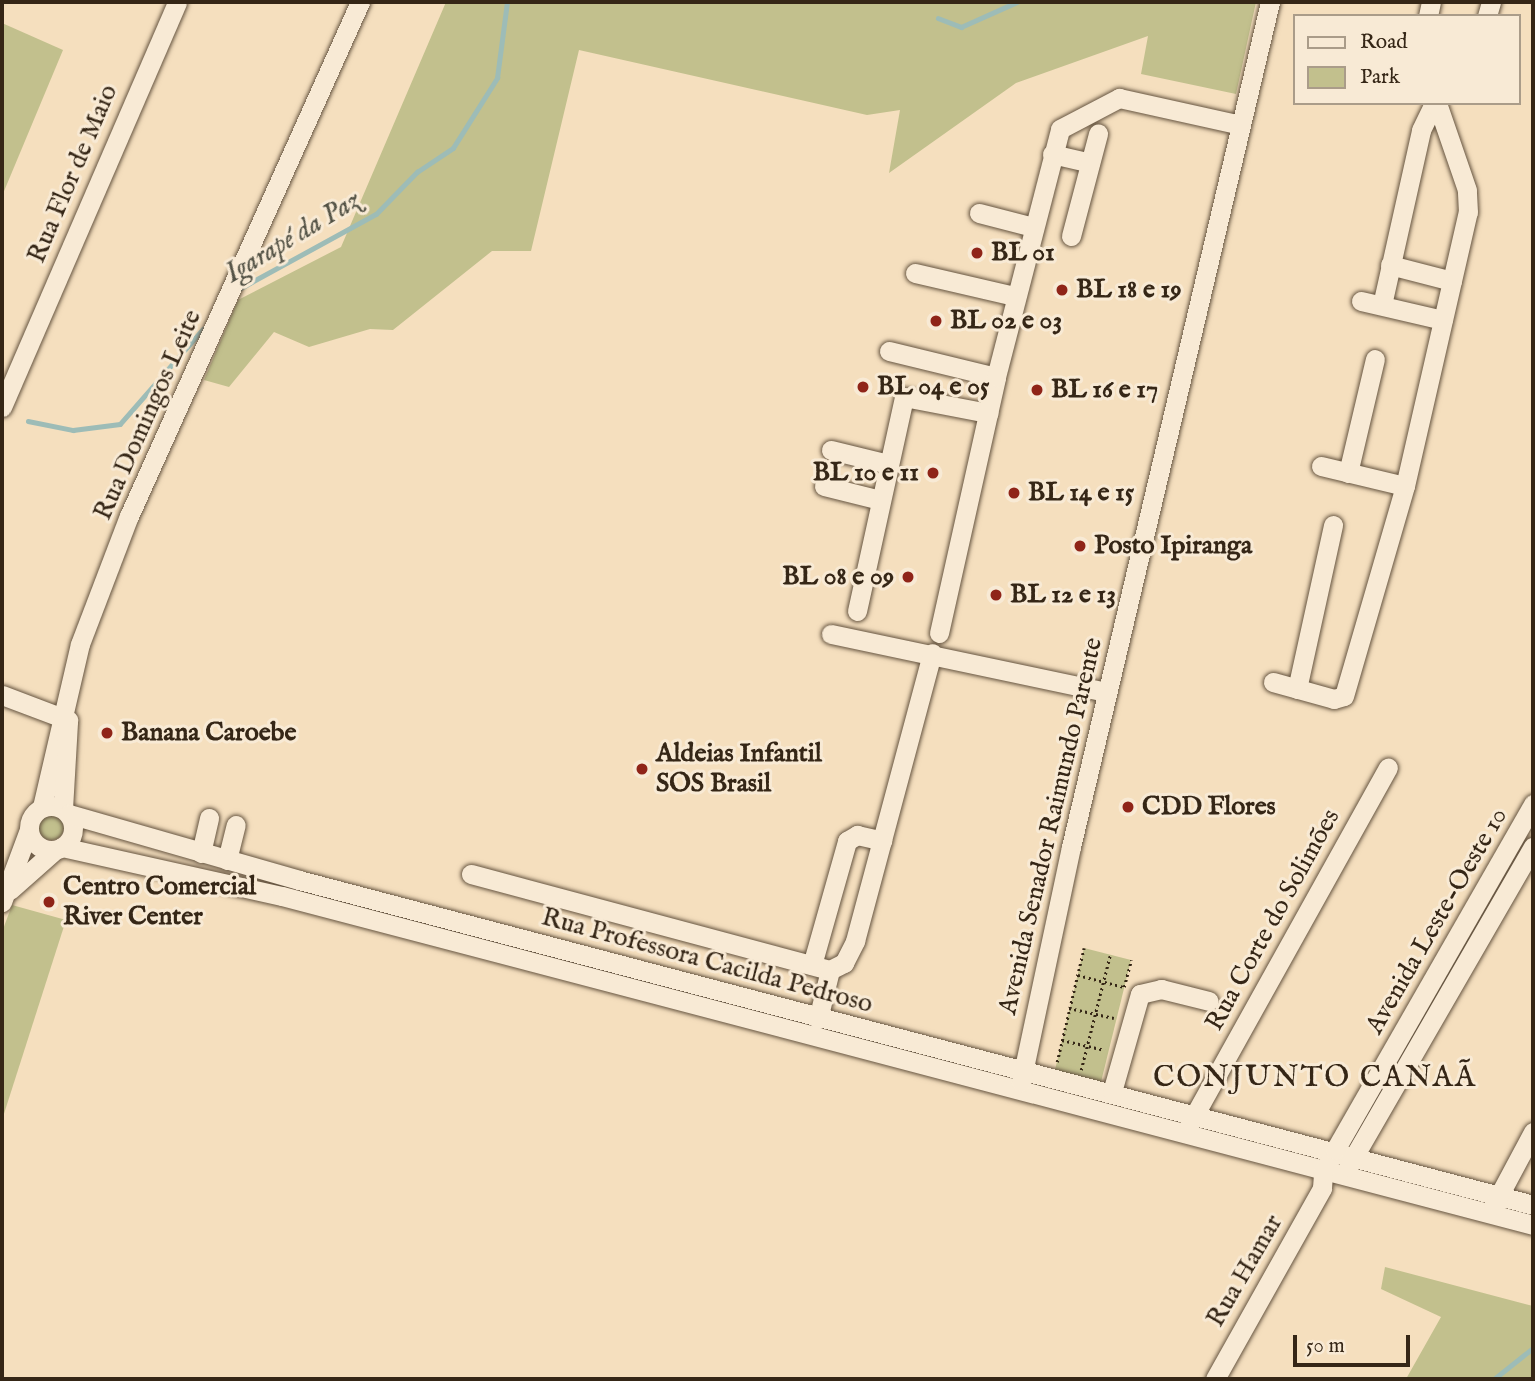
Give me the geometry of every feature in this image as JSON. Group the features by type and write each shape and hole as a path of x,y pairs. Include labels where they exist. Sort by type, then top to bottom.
{"street":[{"name":"Rua Flor de Maio","path":"5,398 177,2"},
{"name":"Rua Domingos Leite","path":"41,807 64,713 129,516 215,330 360,2"},
{"name":"Avenida Senador Raimundo Parente","path":"1019,1090 1107,692 1270,2"},
{"path":"939,633 1015,296 1052,154 1065,124 1119,98 1241,125"},
{"path":"1382,305 1421,130 1434,105"},
{"path":"1273,682 1334,699 1344,696 1405,486 1468,212 1467,190 1436,105"},
{"path":"1071,236 1098,134"},
{"path":"1052,154 1090,163"},
{"path":"979,213 1033,227"},
{"path":"1390,265 1452,281"},
{"path":"915,273 1015,296"},
{"path":"1361,301 1443,320"},
{"path":"889,351 996,377"},
{"path":"1348,473 1375,359"},
{"path":"856,611 906,395 988,413"},
{"path":"831,450 888,464"},
{"path":"1321,466 1405,486"},
{"path":"824,486 880,500"},
{"path":"1297,689 1334,524"},
{"path":"831,634 932,653 1107,692"},
{"path":"471,874 821,967 851,952 932,653"},
{"path":"2,695 64,713"},
{"name":"Rua Domingos Leite","path":"64,713 66,811"},
{"name":"Rua Corte do Solimões","path":"1184,1135 1388,768"},
{"name":"Avenida Leste-Oeste 10","path":"1329,1179 1335,1150 1533,804"},
{"path":"41,807 66,811 73,828 59,848 3,899 10,854 28,832 31,817 41,807"},
{"name":"Rua Professora Cacilda Pedroso","path":"66,811 201,853 818,1018 1335,1150 1494,1205"},
{"path":"201,853 209,818"},
{"path":"227,860 236,825"},
{"path":"28,832 38,846 59,848"},
{"path":"818,1018 821,967 847,841 857,835 882,841"},
{"name":"Rua Professora Cacilda Pedroso","path":"59,848 282,896 1019,1090 1184,1135 1329,1179 1494,1205"},
{"path":"1510,848 1532,851"},
{"name":"Avenida Leste-Oeste 10","path":"1329,1179 1354,1157 1532,851"},
{"path":"1112,1091 1140,994 1161,989 1209,1001"},
{"path":"1494,1205 1533,1132"},
{"name":"Rua Hamar","path":"1215,1379 1329,1179"},
{"path":"1494,1205 1533,1205"},
{"path":"1494,1205 1533,1225"}],"path":[{"path":"1055,1070 1084,948"},
{"path":"1080,1077 1111,954"},
{"path":"1077,975 1124,987 1131,960"},
{"path":"1069,1008 1116,1019 1113,1030"},
{"path":"1062,1040 1108,1051"},
{"path":"1106,1061 1111,1040"}],"green space":[{"path":"446,2 1256,2 1236,94 1141,74 1148,36 1016,83 889,173 900,110 867,115 579,50 531,251 492,251 393,330 370,329 309,347 274,332 229,387 204,380 238,300 341,247"},
{"path":"2,23 63,50 2,196"},
{"path":"51,814 60,818 64,827 60,836 51,840 42,836 38,827 42,818"},
{"path":"12,905 66,920 2,1120 2,932"},
{"path":"1084,948 1131,960 1101,1082 1055,1070"},
{"path":"1385,1267 1533,1306 1533,1379 1406,1379 1441,1317 1381,1289"}],"waterway":[{"name":"Igarapé da Paz","path":"239,289 376,214 417,172 453,148 497,78 507,2"},
{"name":"Igarapé da Paz","path":"938,18 961,27 1017,2"},
{"name":"Igarapé da Paz","path":"28,421 73,430 120,424 203,329"},
{"path":"1494,1379 1533,1348"}],"place":[{"name":"BL 01","path":"977,253"},
{"name":"BL 18 e 19","path":"1062,290"},
{"name":"BL 02 e 03","path":"936,321"},
{"name":"BL 04 e 05","path":"863,387"},
{"name":"BL 16 e 17","path":"1037,390"},
{"name":"BL 10 e 11","path":"933,473"},
{"name":"BL 14 e 15","path":"1014,493"},
{"name":"Posto Ipiranga","path":"1080,546"},
{"name":"BL 08 e 09","path":"908,577"},
{"name":"BL 12 e 13","path":"996,595"},
{"name":"Banana Caroebe","path":"107,733"},
{"name":"Aldeias Infantil SOS Brasil","path":"642,769"},
{"name":"CDD Flores","path":"1128,807"},
{"name":"Centro Comercial River Center","path":"49,902"}],"district":[{"name":"CONJUNTO CANAÃ","path":"1315,1078"}]}
